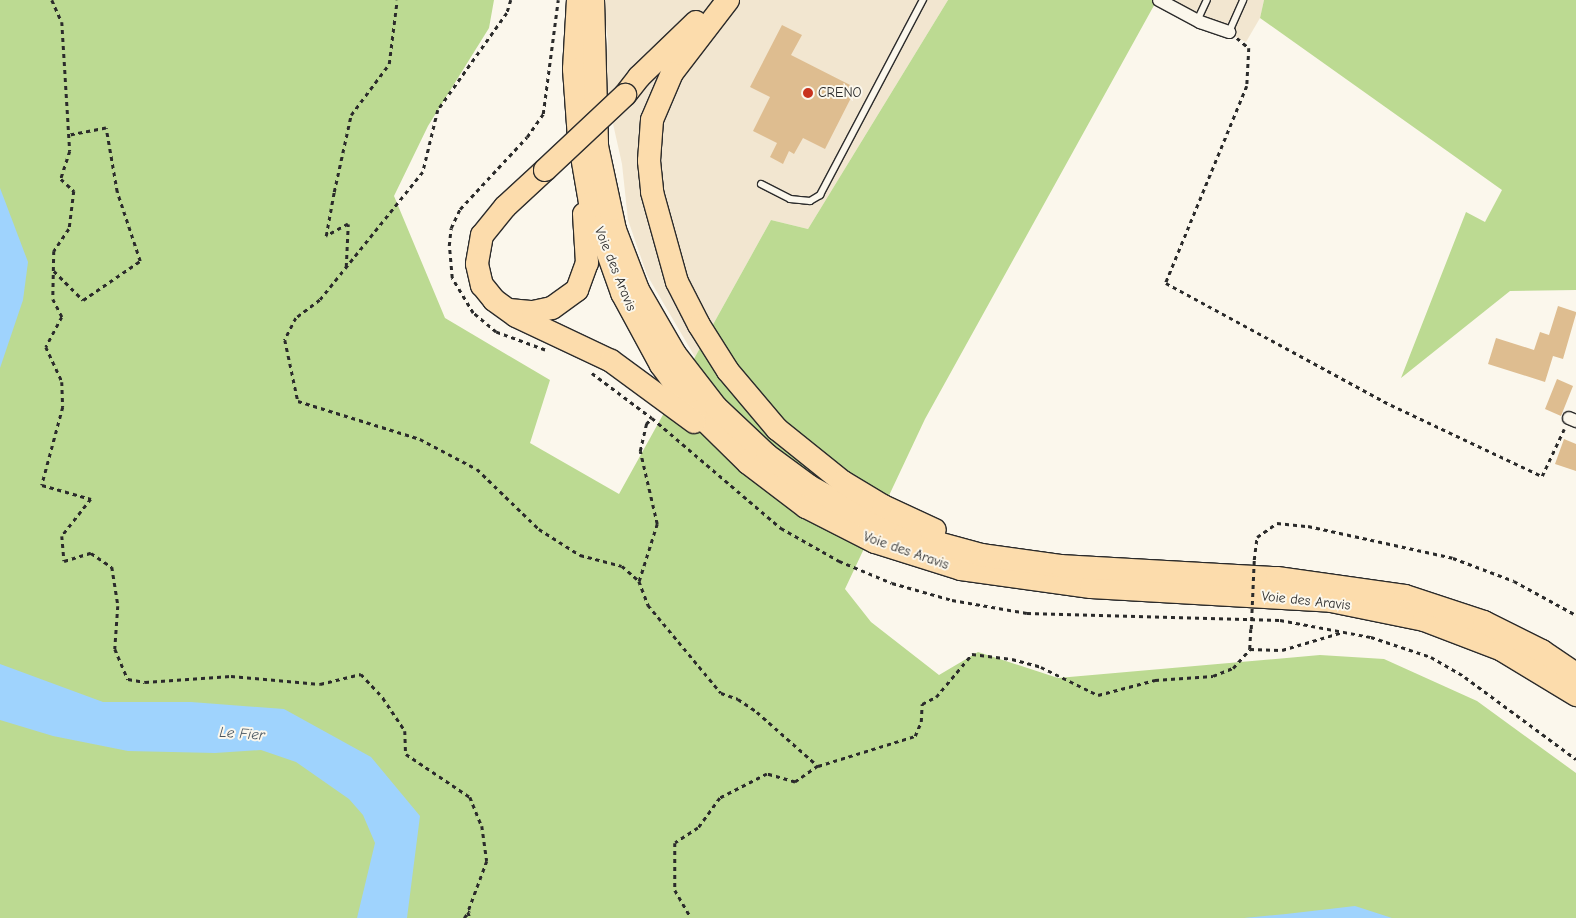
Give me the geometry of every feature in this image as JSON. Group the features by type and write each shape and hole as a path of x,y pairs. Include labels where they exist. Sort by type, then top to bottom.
{"highway":[{"name":"Voie des Aravis","path":"578,0 574,69 579,139 600,235 622,293 638,325 684,397 716,434 748,464 806,507 840,526 919,558 1025,581 1282,597 1374,608 1424,620 1472,636 1502,650 1576,695"},
{"name":"Voie des Aravis","path":"593,0 597,146 615,230 638,290 653,320 695,381 729,420 766,455 839,504 905,534 948,547 1042,564 1277,578 1405,596 1484,622 1542,651 1576,674"},
{"path":"721,0 639,77 625,95 494,219 480,242 477,257 479,276 485,290 504,308 544,332 617,364 748,464"},
{"path":"728,0 665,85 650,134 650,177 657,216 670,261 688,304 713,350 740,388 797,447 862,494 931,528 1042,564"},
{"path":"625,95 644,88 665,85"},
{"path":"504,308 527,312 552,308 572,295 583,278 586,246 579,139"}],"street":[{"path":"1159,0 1197,20 1229,32"}],"lane":[{"path":"761,184 790,199 810,201 820,195 923,0"},
{"path":"1197,20 1207,0"},
{"path":"1229,32 1243,0"}],"path":[{"path":"52,0 62,22 70,151 61,179 74,191 69,229 54,251 53,299 62,317 46,348 62,382 63,407 42,485 91,499 62,536 64,562 91,553 112,567 118,606 115,649 128,679 145,682 231,676 320,684 361,674 383,698 405,731 406,754 470,797 482,826 487,861 469,910 464,918"},
{"path":"346,267 348,224 326,236 334,192 350,115 389,64 397,0"},
{"path":"511,0 507,12 438,110 423,172 320,300 296,318 285,340 298,401 420,439 477,469 539,529 580,555 622,566 639,581 648,605 721,693 738,699 757,712 818,766"},
{"path":"547,352 496,332 473,313 452,278 449,246 451,228 460,209 527,137 543,114 547,101 558,0"},
{"path":"1229,32 1249,48 1247,86 1166,283 1391,405 1542,476 1572,420"},
{"path":"54,271 83,300 140,261 117,192 106,128 69,134"},
{"path":"589,371 652,418 781,528 839,562 892,583 952,600 1027,613 1280,620 1344,631 1431,657 1465,677 1576,759"},
{"path":"639,581 657,524 640,451 646,424 652,418"},
{"path":"691,918 675,890 675,843 698,828 720,798 767,774 795,782 818,766 915,736 921,722 922,704 936,697 972,654 1012,659 1041,667 1098,694 1155,680 1213,676 1233,668 1250,649 1254,560 1257,537 1277,524 1308,526 1453,558 1514,580 1576,615"},
{"path":"1250,649 1282,650 1344,631"},
{"path":"469,910 470,918"}],"shaded area":[{"path":"603,0 948,0 808,229 771,220 695,357 647,275 628,220 622,164 605,88 608,41"},
{"path":"1159,0 1264,0 1260,18 1246,42"}],"green space":[{"path":"0,0 494,0 489,28 428,126 394,196 445,318 550,380 530,443 619,494 771,220 808,229 948,0 1157,0 925,419 845,589 871,622 939,675 978,652 1058,678 1320,655 1384,659 1477,701 1576,773 1576,918 0,918"},
{"path":"1264,0 1576,0 1576,290 1510,291 1401,378 1466,212 1485,222 1502,190 1260,18"}],"water":[{"path":"0,188 28,262 23,300 0,368"},
{"name":"Le Fier","path":"0,664 103,702 191,702 284,709 371,757 420,816 407,918 357,918 375,843 363,815 349,799 296,762 261,750 215,753 128,751 53,736 0,720"},
{"path":"1355,906 1392,918 1244,918 1286,914"}],"building":[{"name":"CRENO","path":"782,25 802,35 791,55 856,88 825,149 803,138 794,154 789,151 783,164 770,157 777,143 753,131 770,97 750,87"},
{"path":"1558,306 1576,312 1576,314 1563,359 1553,356 1545,382 1488,364 1496,338 1534,350 1540,332 1549,335"},
{"path":"1557,379 1573,386 1561,416 1545,409"},
{"path":"1564,439 1576,444 1576,471 1555,464"}],"place":[{"name":"CRENO","path":"808,93"}]}
